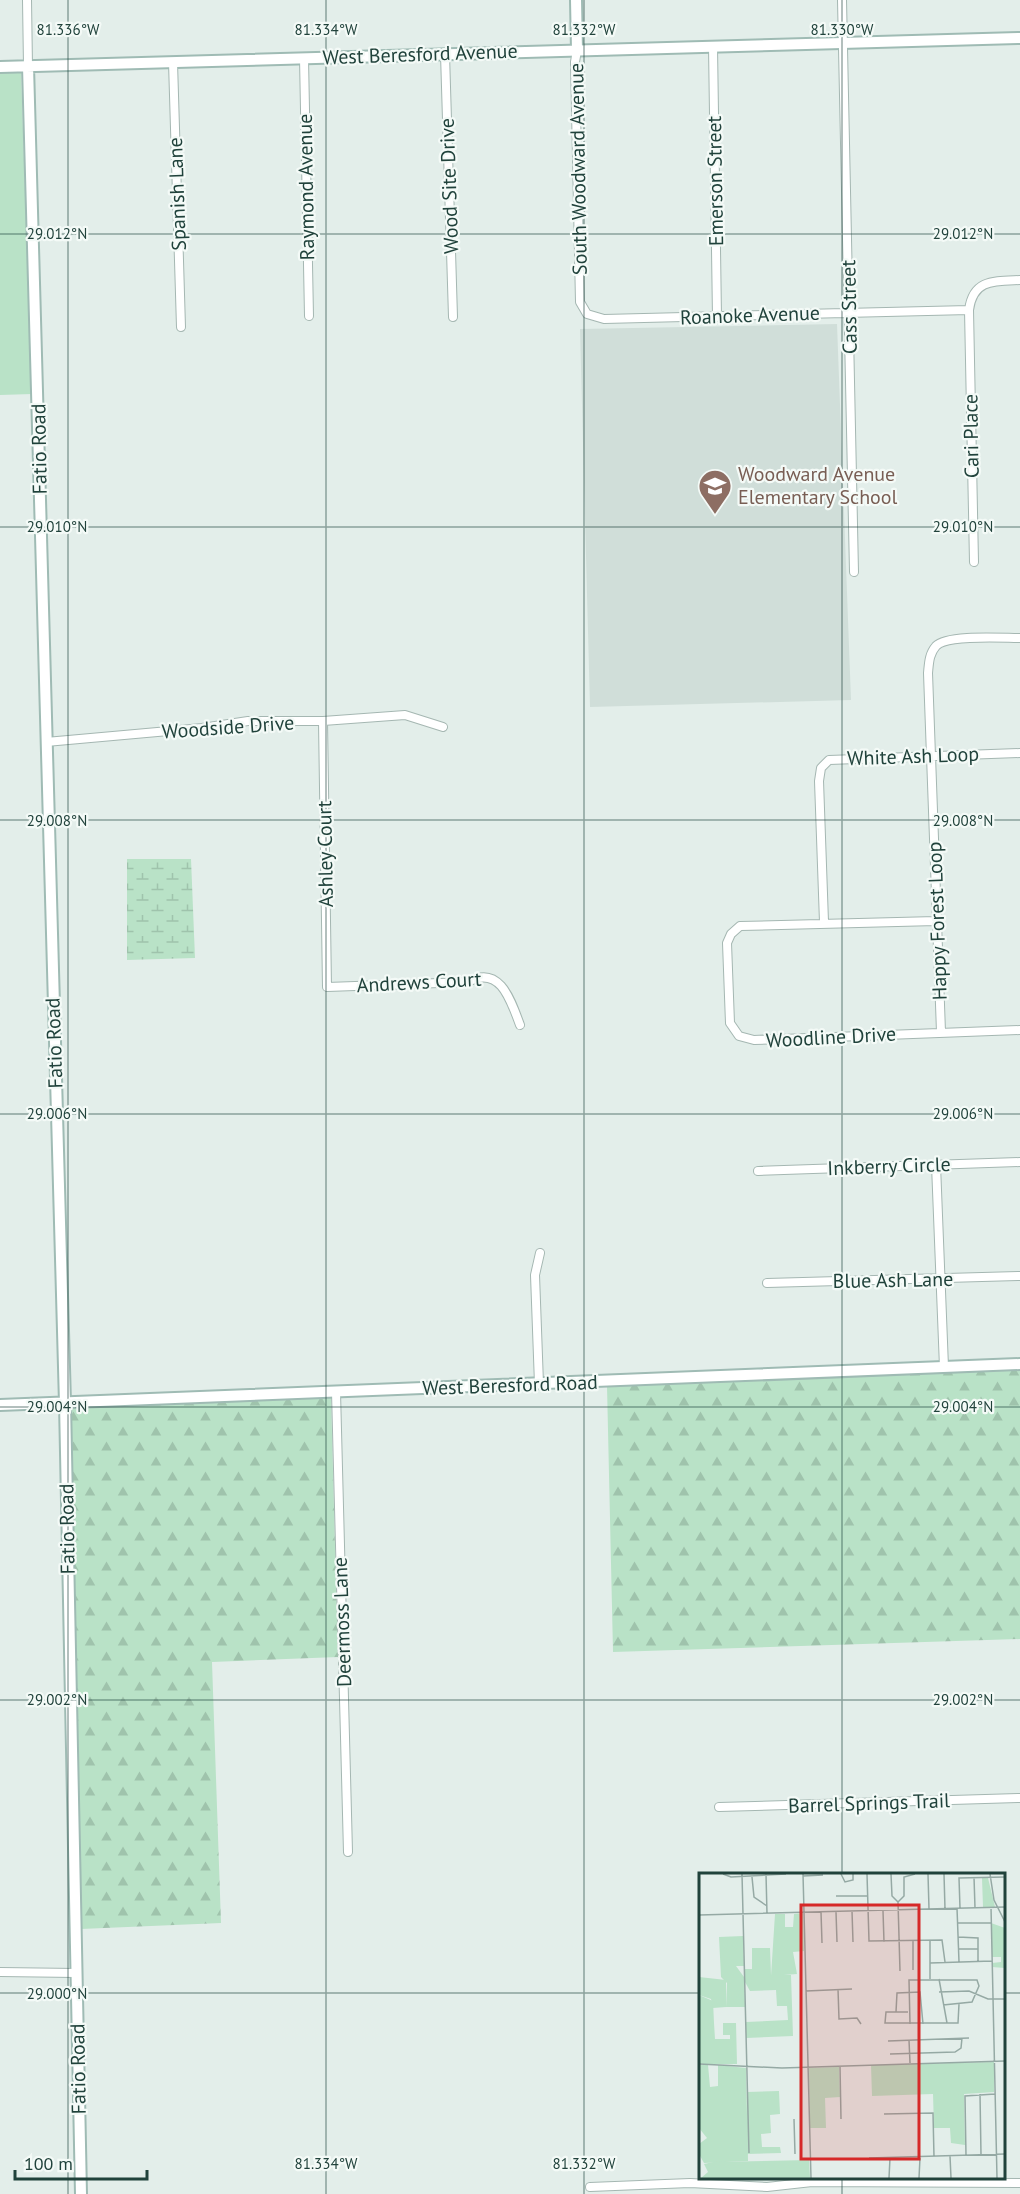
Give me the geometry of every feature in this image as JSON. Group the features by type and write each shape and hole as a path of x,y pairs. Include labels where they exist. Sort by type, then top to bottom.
{"street":[{"name":"Fatio Road","path":"27,0 65,1402 81,2194"},
{"name":"South Woodward Avenue","path":"576,0 577,50 575,62 580,302"},
{"name":"Cass Street","path":"842,0 854,572"},
{"name":"West Beresford Avenue","path":"0,67 1020,38"},
{"name":"Emerson Street","path":"713,46 717,317"},
{"name":"Wood Site Drive","path":"445,54 453,317"},
{"name":"Raymond Avenue","path":"304,58 309,316"},
{"name":"Spanish Lane","path":"173,62 181,327"},
{"path":"969,310 971,294 979,288 994,281 1020,280"},
{"name":"Roanoke Avenue","path":"580,302 587,314 604,319 969,310"},
{"name":"Cari Place","path":"969,310 974,562"},
{"name":"Happy Forest Loop","path":"941,1032 928,673 930,654 938,643 951,639 1020,638"},
{"name":"Woodside Drive","path":"46,742 202,728 248,721 323,721 405,715 443,727"},
{"name":"Ashley Court","path":"323,721 327,987"},
{"name":"White Ash Loop","path":"824,922 819,781 821,768 829,760 1020,753"},
{"name":"Woodline Drive","path":"936,921 824,922 740,926 731,934 728,944 730,1023 739,1036 753,1040 1020,1030"},
{"name":"Andrews Court","path":"327,987 468,982 478,976 488,976 505,989 520,1025"},
{"name":"Inkberry Circle","path":"758,1171 1020,1162"},
{"path":"936,1165 944,1367"},
{"path":"539,1384 535,1275 540,1253"},
{"name":"Blue Ash Lane","path":"767,1283 1020,1276"},
{"name":"West Beresford Road","path":"0,1405 1020,1364"},
{"name":"Deermoss Lane","path":"336,1392 348,1852"},
{"name":"Barrel Springs Trail","path":"719,1807 1020,1798"},
{"path":"0,1972 76,1973"},
{"path":"590,2187 690,2183 764,2190 812,2182 1020,2183"}],"shaded area":[{"name":"Woodward Avenue Elementary School","path":"837,324 851,700 590,707 580,329"}],"green space":[{"path":"0,72 21,72 32,394 0,395"},
{"path":"127,859 191,859 195,958 127,960"},
{"path":"1020,1369 1020,1639 613,1652 607,1386"},
{"path":"331,1397 338,1657 212,1662 221,1923 81,1929 69,1408"}],"place":[{"name":"Woodward Avenue Elementary School","path":"715,515"}]}
